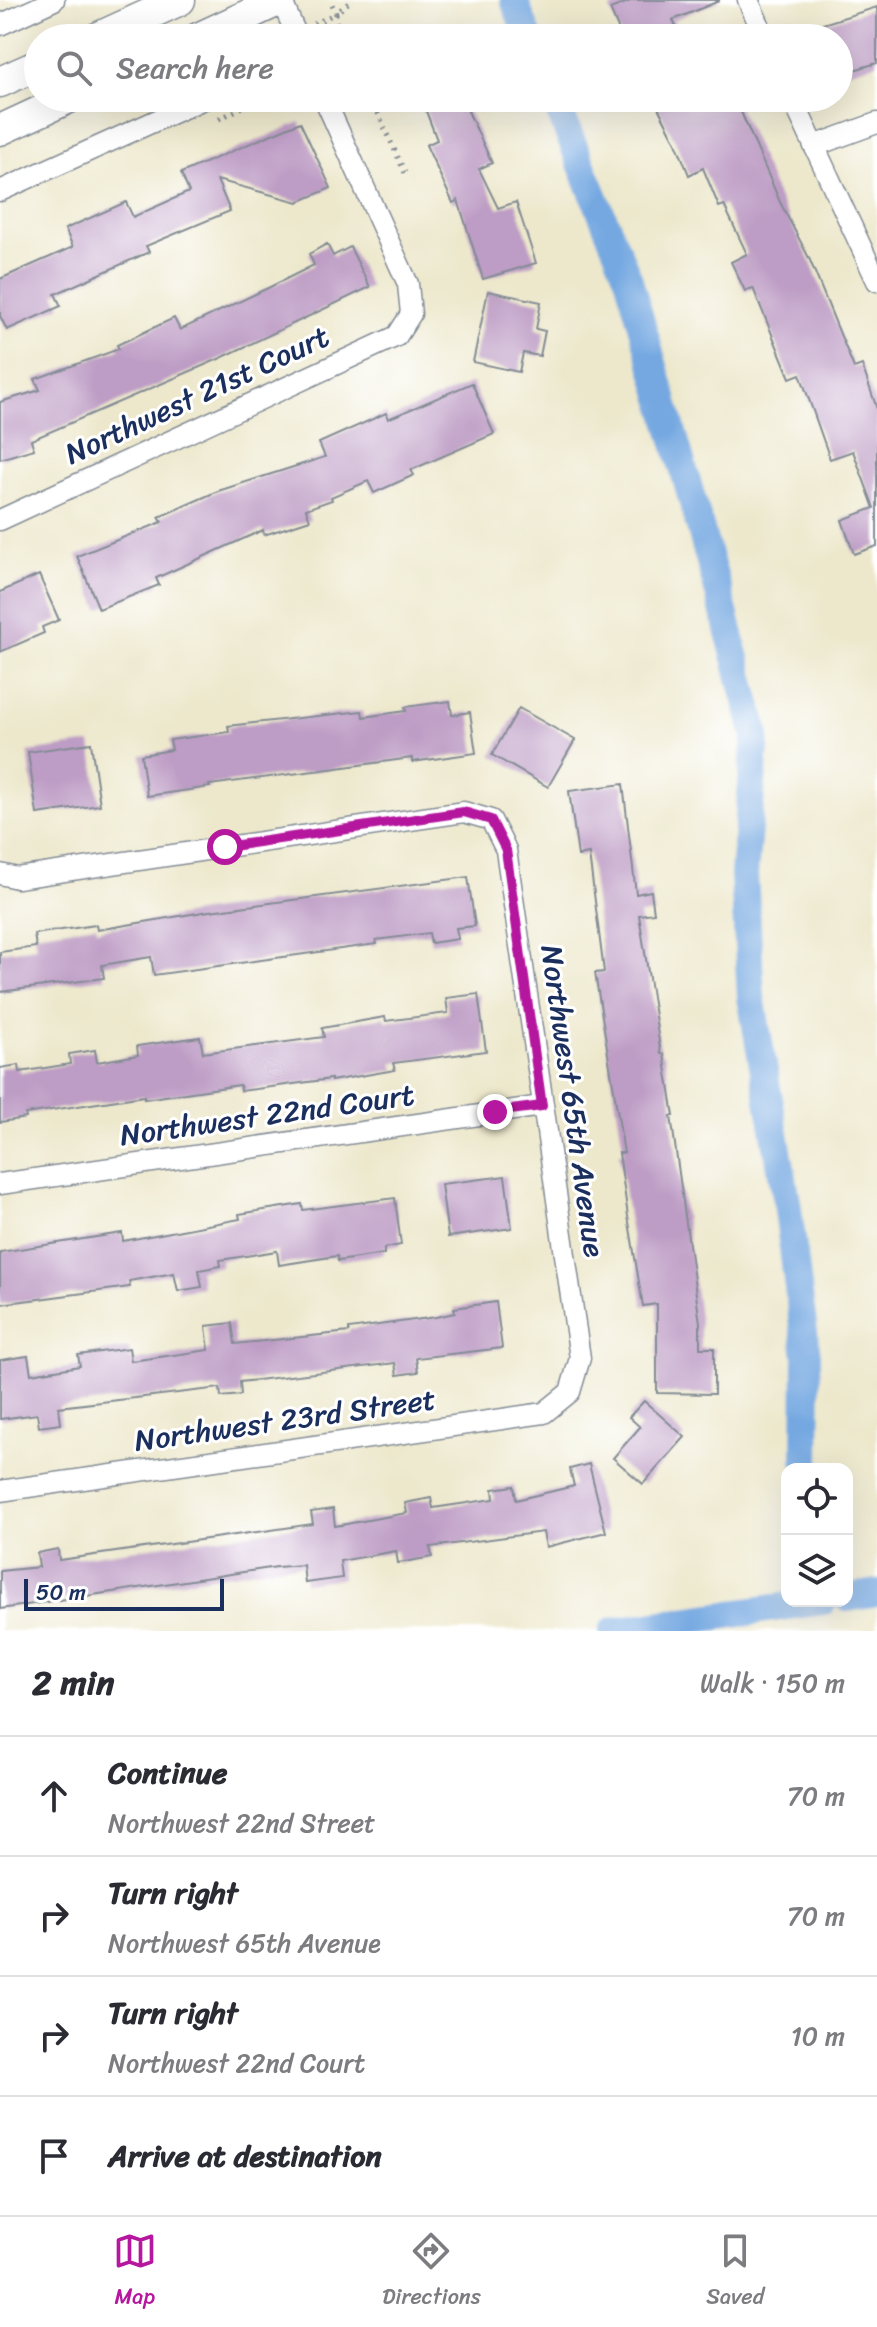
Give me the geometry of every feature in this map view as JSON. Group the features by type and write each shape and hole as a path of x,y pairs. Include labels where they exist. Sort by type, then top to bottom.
{"main road":[{"path":"128,24 180,0"},
{"path":"229,24 281,0"},
{"path":"0,82 24,71"},
{"path":"0,130 39,112"}],"street":[{"path":"0,25 54,0"},
{"path":"281,0 292,24"},
{"path":"748,0 759,24"},
{"path":"0,191 175,112"},
{"name":"Northwest 21st Court","path":"0,520 397,336 411,314 408,284 330,112"},
{"path":"798,112 877,281"},
{"path":"814,146 877,123"},
{"name":"Northwest 65th Avenue","path":"0,874 17,878 464,812 491,820 506,850 580,1358 570,1392"},
{"name":"Northwest 22nd Court","path":"0,1184 542,1106"},
{"name":"Northwest 23rd Street","path":"0,1491 544,1413 570,1392"}],"path":[{"path":"337,24 336,13 352,0"},
{"path":"213,122 233,112"},
{"path":"377,112 405,173"}],"building":[{"path":"633,0 719,0 673,20 675,24 616,24 610,9"},
{"path":"877,7 877,63 853,70 853,24 823,24"},
{"path":"426,112 468,112 492,163 479,169 498,208 516,202 536,263 483,279 458,200 453,203 426,145 437,140"},
{"path":"660,112 741,112 780,202 809,258 854,368 862,365 877,409 877,546 854,554 842,520 874,508 853,451 830,459 800,374 790,378 753,288 745,291 731,262 747,254 724,205 719,207 703,168 689,175"},
{"path":"300,122 331,188 298,202 217,180 230,211 146,246 149,252 55,294 61,306 7,330 0,316 0,279 73,247 65,229 126,202 133,217 189,192 181,173"},
{"path":"327,244 333,256 350,247 370,287 221,358 31,440 34,449 0,459 0,402 40,390 35,379 119,349 117,345 174,318 180,330 270,287 314,265 309,254"},
{"path":"488,291 541,302 536,329 545,331 540,356 523,353 519,372 473,362"},
{"path":"472,383 494,434 411,470 414,475 374,493 368,481 331,497 332,500 306,509 310,520 264,535 263,530 156,578 159,585 99,609 77,556 162,522 159,517 218,491 325,457 319,443 386,413 388,419"},
{"path":"39,575 59,620 42,627 44,633 0,652 0,592"},
{"path":"450,701 452,715 470,712 476,753 412,762 412,758 147,796 141,755 172,750 170,740 229,732 228,726 362,711 363,717"},
{"path":"519,708 575,740 548,787 492,755"},
{"path":"91,743 100,805 37,814 28,752"},
{"path":"623,784 636,894 651,891 654,913 639,915 674,1116 671,1116 700,1323 700,1348 714,1348 714,1394 657,1393 657,1304 643,1306 628,1216 619,1153 624,1153 595,973 604,972 589,854 578,856 569,791"},
{"path":"468,877 475,926 456,928 458,939 431,943 429,933 376,940 377,944 154,975 151,957 102,965 104,978 0,992 0,952 36,947 34,934 96,925 97,930 209,911"},
{"path":"478,994 486,1051 393,1063 395,1070 331,1081 241,1091 240,1085 144,1099 144,1096 25,1114 26,1118 0,1122 0,1068 19,1065 20,1072 70,1064 69,1054 95,1050 97,1062 138,1055 137,1046 200,1037 203,1053 324,1037 322,1028 385,1017 386,1021 448,1013 446,998"},
{"path":"505,1176 512,1228 448,1237 441,1184"},
{"path":"395,1198 401,1245 384,1248 384,1254 338,1261 337,1256 279,1265 277,1251 220,1260 221,1266 199,1270 202,1287 178,1291 174,1273 129,1281 130,1287 0,1304 0,1252 122,1233 123,1241 240,1219 239,1214 302,1204 303,1210"},
{"path":"496,1302 502,1348 416,1358 418,1372 397,1375 395,1363 240,1382 241,1395 221,1397 220,1388 59,1407 61,1424 39,1427 37,1414 0,1419 0,1360 28,1356 31,1374 80,1366 78,1355 129,1348 131,1361 209,1350 206,1326 232,1323 235,1344 349,1332 349,1329 436,1317 455,1313 454,1308"},
{"path":"644,1401 685,1437 643,1484 613,1458 640,1427 629,1417"},
{"path":"589,1464 606,1532 546,1547 543,1532 430,1547 432,1557 398,1563 396,1551 340,1561 342,1578 305,1583 303,1565 277,1567 0,1609 0,1571 39,1567 37,1553 58,1549 59,1560 313,1524 311,1512 333,1509 335,1526 407,1513 405,1503 431,1498 433,1508 494,1499 493,1489 514,1486 516,1500 574,1486 570,1469"}],"waterway":[{"path":"514,0 523,24"},
{"path":"560,112 629,280 719,593 756,736 744,874 751,997 787,1202 807,1356 806,1463"},
{"path":"853,1597 877,1593"},
{"path":"613,1631 781,1607"}],"route":[{"path":"225,847 464,812 491,820 506,850 542,1106 495,1112"}]}
